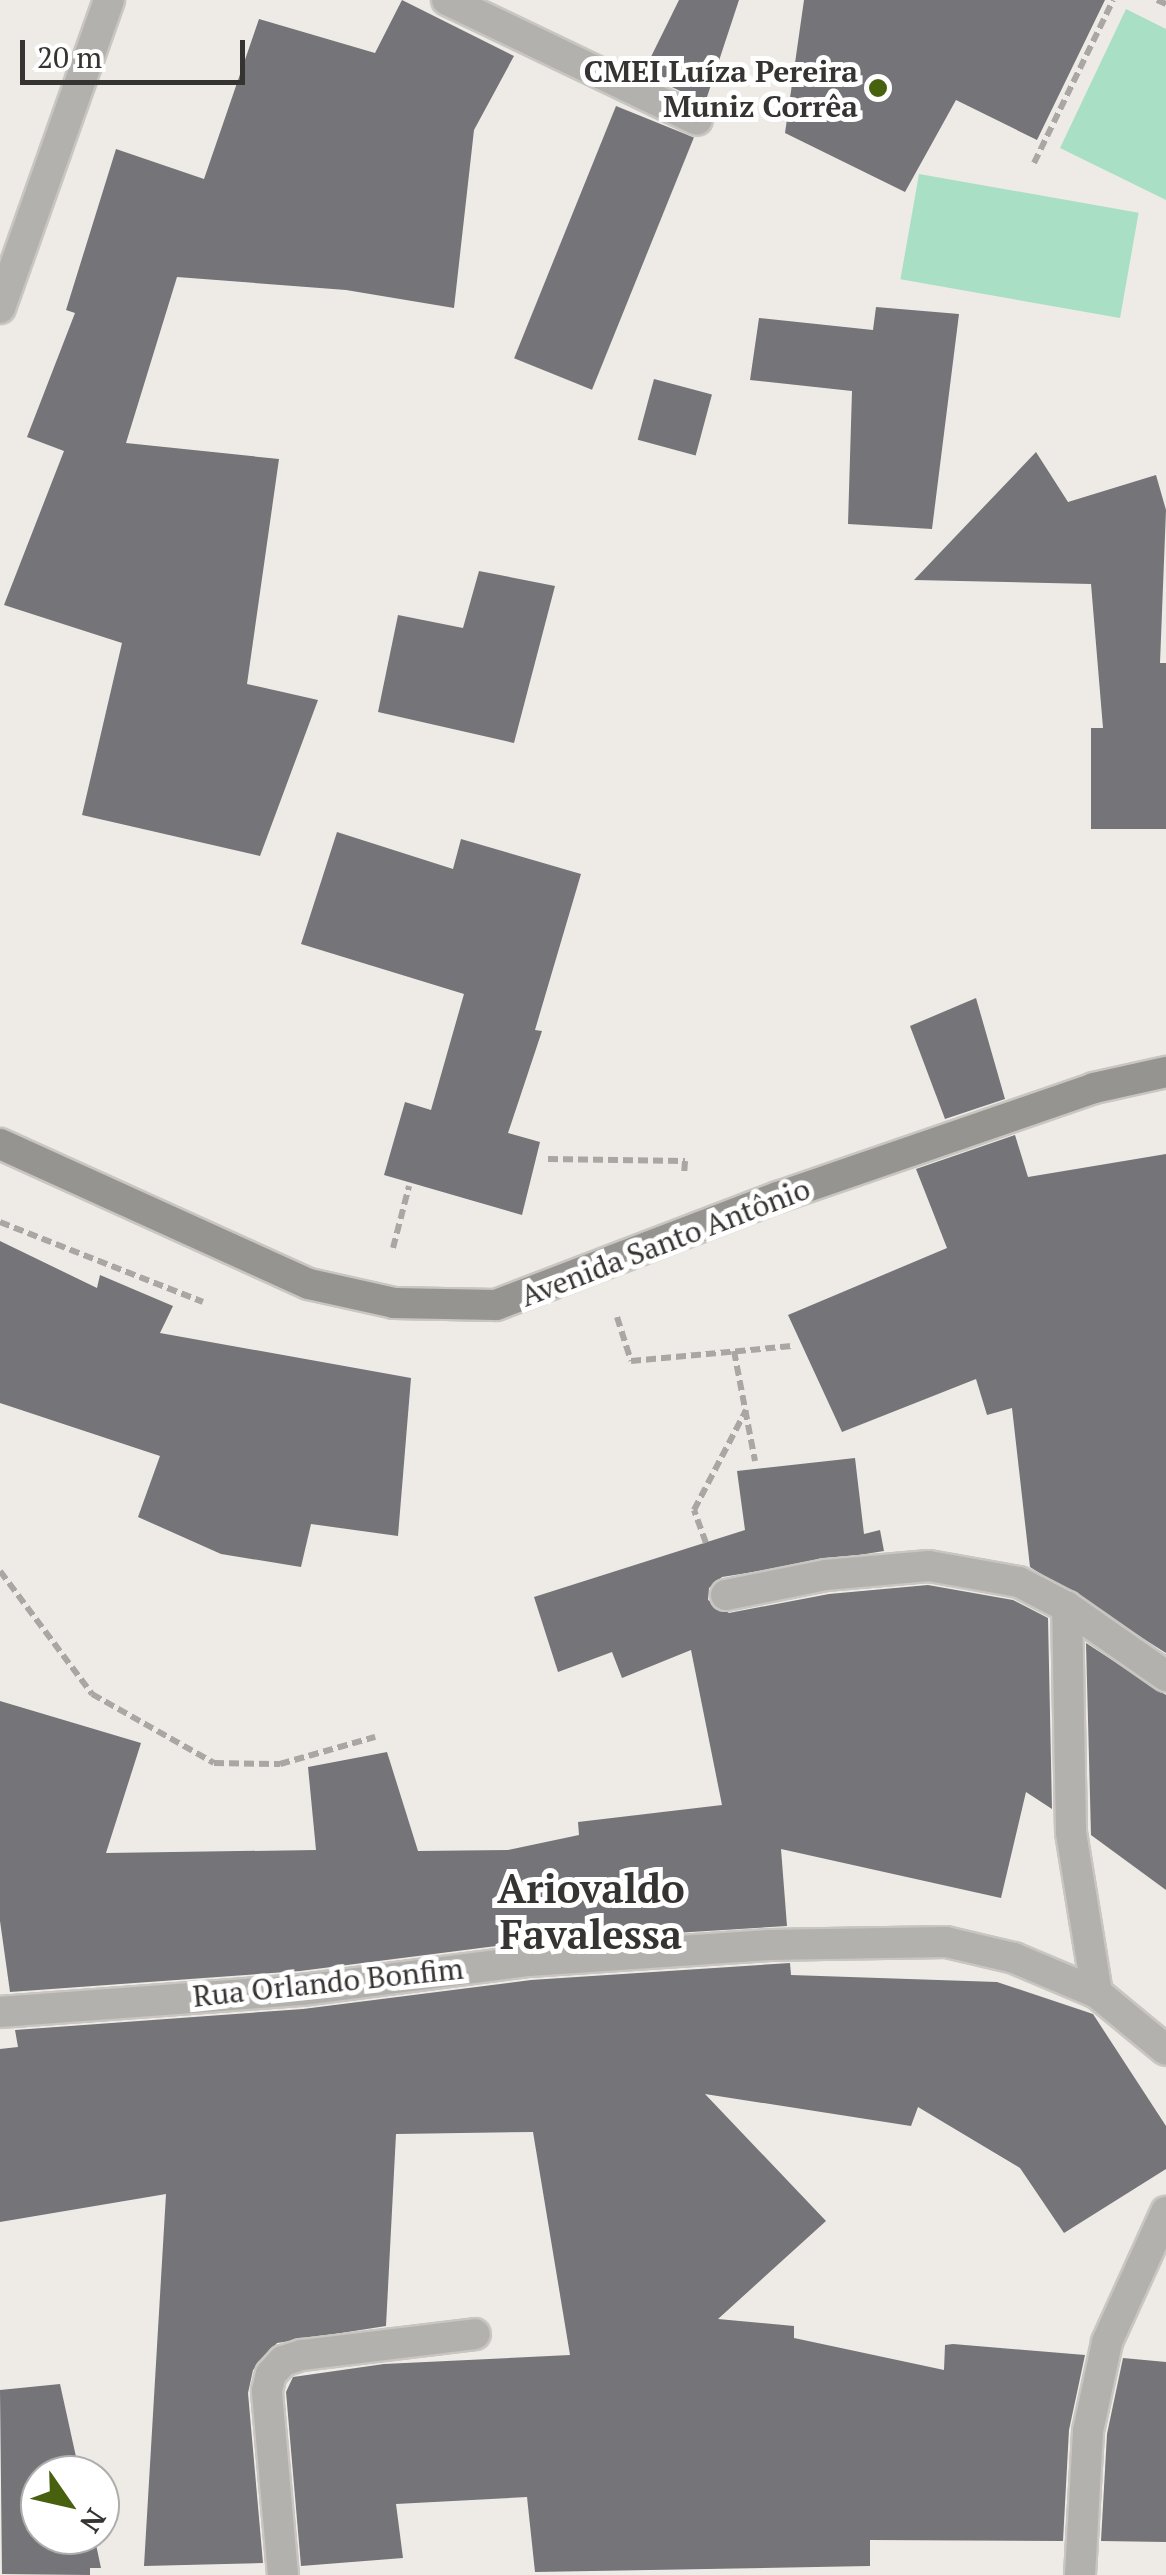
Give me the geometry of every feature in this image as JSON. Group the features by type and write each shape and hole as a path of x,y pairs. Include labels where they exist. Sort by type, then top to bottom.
{"street":[{"path":"0,308 110,0"},
{"path":"446,0 697,120"},
{"name":"Avenida Santo Antônio","path":"0,1144 309,1284 394,1303 496,1305 699,1228 1094,1088 1166,1072"},
{"path":"726,1595 826,1574 929,1566 1020,1582 1067,1607 1166,1676"},
{"path":"1067,1607 1071,1832 1097,1993"},
{"name":"Rua Orlando Bonfim","path":"0,2012 302,1990 529,1960 880,1940 946,1942 1014,1958 1097,1993 1166,2050"},
{"path":"1080,2575 1088,2432 1107,2342 1166,2212"},
{"path":"283,2575 267,2391 272,2374 283,2361 302,2355 474,2334"}],"path":[{"path":"1034,162 1113,0"},
{"path":"1157,0 1166,4"},
{"path":"548,1159 685,1160 699,1228"},
{"path":"615,1313 631,1361 794,1346"},
{"path":"734,1351 755,1461"},
{"path":"726,1595 694,1510 746,1410"},
{"path":"0,1572 92,1694 214,1764 280,1764 375,1737"}],"green space":[{"path":"1126,9 1166,29 1166,200 1060,148"},
{"path":"919,174 1139,213 1120,318 900,279"}],"building":[{"path":"402,0 514,56 474,130 454,308 346,290 177,277 126,443 279,459 247,684 318,700 260,856 82,815 122,643 4,605 64,451 27,437 75,313 66,310 116,149 204,179 259,19 375,53"},
{"path":"679,0 739,0 705,103 643,73"},
{"name":"CMEI Luíza Pereira Muniz Corrêa","path":"804,0 1105,0 1037,140 956,100 905,192 785,133"},
{"path":"616,106 694,137 592,390 514,358"},
{"path":"876,307 959,314 932,529 848,524 852,391 750,380 759,318 873,330"},
{"path":"654,379 712,395 696,455 638,440"},
{"path":"1036,452 1068,502 1156,475 1166,510 1160,663 1166,663 1166,829 1091,829 1091,728 1103,728 1091,584 914,580"},
{"path":"479,571 555,586 514,743 378,712 398,615 463,628"},
{"path":"337,832 453,869 461,839 581,874 535,1030 542,1031 508,1133 540,1142 522,1215 384,1175 405,1102 431,1110 464,994 301,944"},
{"path":"976,998 1005,1099 945,1119 910,1026"},
{"path":"1015,1135 1028,1177 1166,1154 1166,1653 1030,1567 1012,1408 987,1415 976,1379 842,1432 788,1315 947,1248 916,1169"},
{"path":"0,1241 97,1288 100,1275 173,1306 160,1333 411,1378 398,1536 311,1524 301,1567 221,1554 138,1517 160,1456 0,1403"},
{"path":"855,1458 864,1534 880,1530 884,1551 722,1577 709,1588 708,1600 729,1613 829,1594 928,1585 1013,1600 1048,1618 1052,1809 1026,1792 1001,1898 781,1849 787,1926 528,1942 300,1971 10,1992 0,1921 0,1701 141,1743 106,1853 316,1850 308,1767 387,1752 418,1851 508,1850 579,1835 578,1822 722,1805 691,1650 622,1678 612,1652 558,1672 534,1597 745,1530 737,1471"},
{"path":"1086,1643 1166,1695 1166,1890 1091,1835"},
{"path":"790,1963 791,1975 997,1982 1093,2014 1166,2126 1166,2169 1064,2233 1020,2168 918,2107 911,2126 705,2094 826,2221 718,2319 794,2326 794,2338 944,2370 945,2345 953,2344 1085,2355 1069,2430 1063,2541 870,2540 870,2566 535,2572 527,2497 396,2504 403,2558 301,2566 286,2392 293,2377 384,2364 570,2355 533,2132 396,2134 386,2326 277,2343 253,2370 248,2393 263,2563 144,2566 166,2194 0,2222 0,2049 18,2047 15,2030 303,2009 531,1980"},
{"path":"1123,2358 1166,2362 1166,2542 1101,2541 1107,2434"},
{"path":"60,2384 76,2455 20,2455 20,2555 98,2555 101,2568 90,2568 90,2575 2,2574 0,2390"}],"place":[{"name":"CMEI Luíza Pereira Muniz Corrêa","path":"878,88"}],"district":[{"name":"Ariovaldo Favalessa","path":"591,1911"}]}
